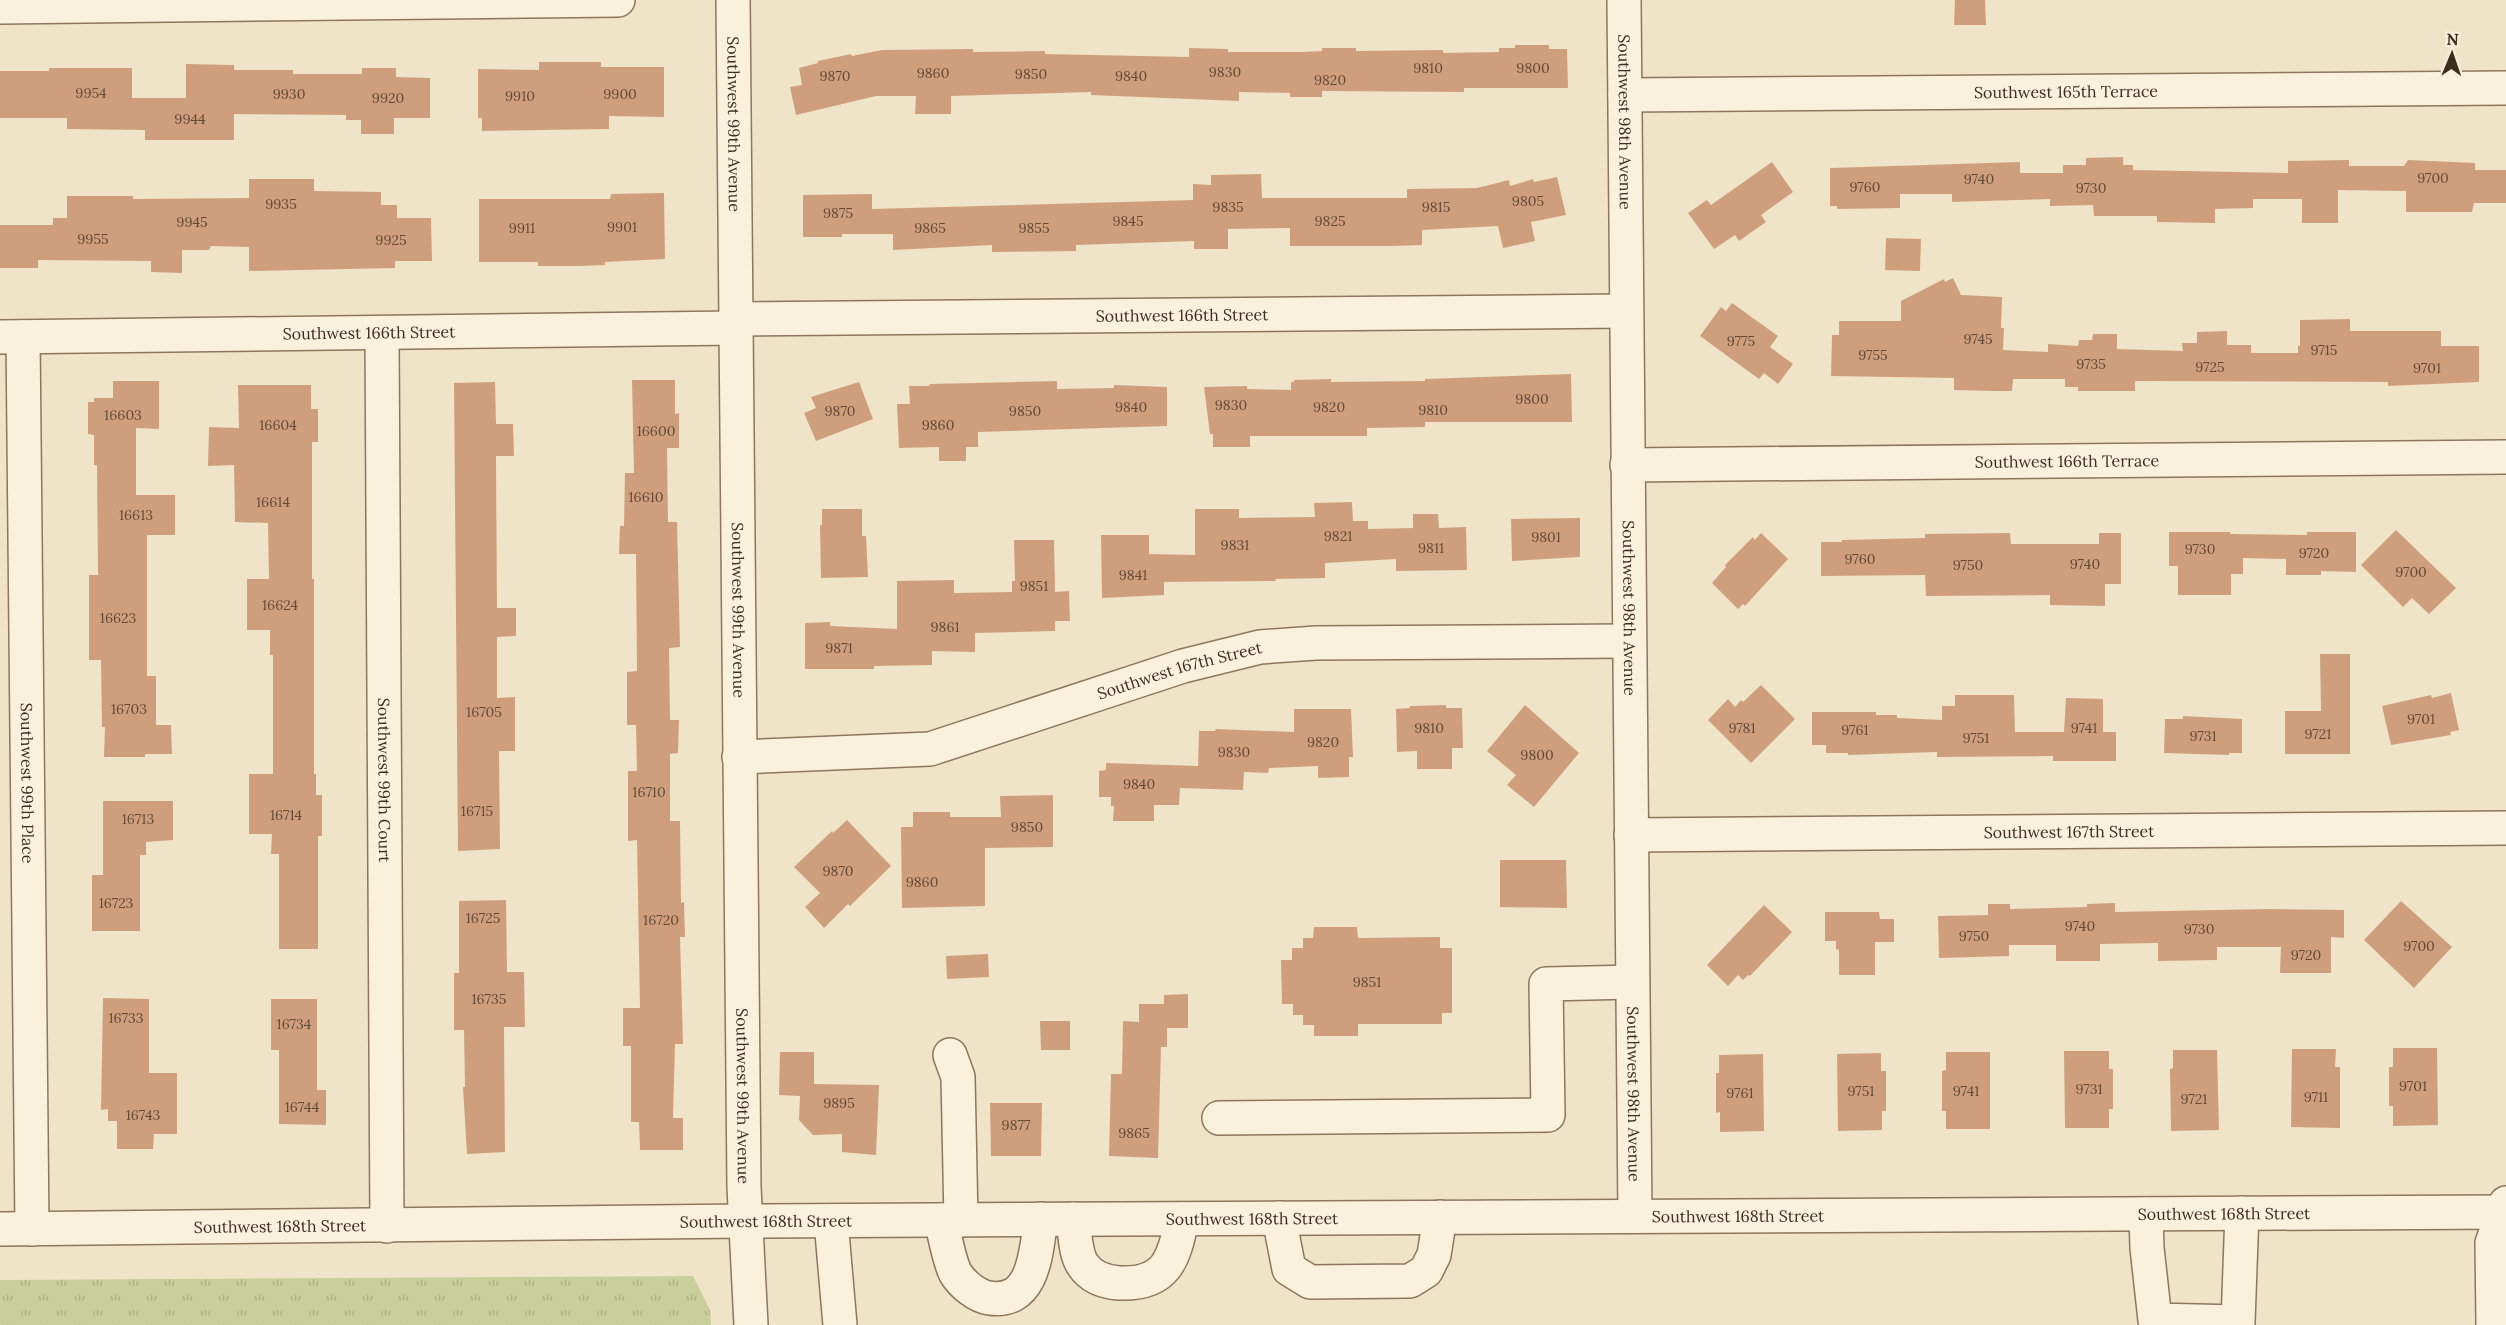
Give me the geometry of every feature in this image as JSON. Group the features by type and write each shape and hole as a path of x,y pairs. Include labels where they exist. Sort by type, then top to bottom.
{"street":[{"path":"0,7 618,0"},
{"name":"Southwest 99th Avenue","path":"733,0 739,757 746,1221 751,1325"},
{"name":"Southwest 98th Avenue","path":"1624,0 1625,311 1635,1216"},
{"name":"Southwest 165th Terrace","path":"1625,95 2506,88"},
{"name":"Southwest 166th Street","path":"11,337 382,333 736,324 1625,311"},
{"name":"Southwest 99th Court","path":"382,333 387,1226"},
{"name":"Southwest 99th Place","path":"11,337 32,1229"},
{"name":"Southwest 166th Terrace","path":"1627,465 2506,457"},
{"name":"Southwest 167th Street","path":"739,757 930,749 1183,666 1271,646 1316,643 1629,641"},
{"name":"Southwest 167th Street","path":"1631,835 2506,828"},
{"path":"1219,1118 1548,1115 1546,984 1632,982"},
{"path":"950,1055 958,1077 951,1220 956,1274 979,1296 996,1299 1016,1293 1026,1284 1057,1219"},
{"path":"2493,1325 2492,1243 2505,1209"},
{"name":"Southwest 168th Street","path":"0,1229 746,1221 2146,1214 2505,1209"},
{"path":"2146,1214 2147,1248 2155,1320 2238,1322 2242,1213"},
{"path":"1279,1218 1289,1269 1310,1282 1410,1281 1426,1271 1434,1255 1440,1217"},
{"path":"1057,1219 1081,1263 1094,1277 1112,1282 1132,1283 1154,1279 1168,1263 1177,1245 1182,1219"},
{"path":"831,1221 840,1325"}],"green space":[{"path":"693,1276 710,1310 711,1325 0,1325 0,1280"}],"building":[{"path":"1955,0 1985,0 1986,25 1954,25"},
{"path":"1515,45 1549,45 1549,49 1567,49 1568,88 1464,88 1464,92 1322,91 1322,97 1290,97 1290,93 1239,92 1239,101 1091,95 1091,92 951,96 951,114 915,114 916,96 876,96 796,115 790,87 802,85 799,68 818,63 818,61 882,50 973,49 973,52 1045,51 1045,54 1189,57 1189,48 1228,49 1228,52 1302,52 1322,51 1322,48 1356,48 1356,51 1443,50 1443,53 1499,52 1499,48 1515,48"},
{"path":"539,62 601,62 601,67 664,67 664,117 609,116 609,129 482,131 482,118 478,118 478,69 539,70"},
{"path":"186,64 234,65 234,70 293,70 293,74 362,74 362,68 396,68 396,77 430,78 430,118 394,118 394,134 361,134 361,120 346,120 346,115 234,114 234,140 145,140 145,130 67,129 67,118 0,118 0,71 49,71 49,68 132,68 132,98 186,98"},
{"path":"2123,157 2123,165 2133,165 2133,170 2288,173 2288,161 2349,160 2349,166 2404,166 2408,160 2475,163 2475,170 2506,170 2506,203 2474,203 2472,212 2406,212 2406,191 2338,190 2338,223 2302,223 2302,199 2253,199 2253,208 2215,209 2215,223 2157,222 2157,216 2094,216 2093,205 2050,206 2050,199 1952,202 1952,194 1900,194 1900,208 1837,209 1837,206 1830,206 1830,168 2020,162 2020,173 2063,173 2063,165 2086,165 2086,158"},
{"path":"1772,162 1793,192 1761,215 1766,222 1739,241 1735,235 1714,249 1688,213 1707,200 1711,205"},
{"path":"1261,174 1262,198 1407,198 1407,189 1477,188 1509,180 1510,186 1533,179 1534,182 1557,177 1566,215 1531,222 1535,241 1503,248 1498,226 1422,230 1422,245 1393,246 1290,246 1290,228 1228,229 1228,249 1194,249 1194,241 1076,245 1076,251 992,252 992,245 893,250 893,234 803,237 803,195 872,194 872,209 1193,200 1193,184 1211,185 1211,175"},
{"path":"249,179 314,179 314,191 381,192 381,205 397,205 397,218 431,218 432,261 395,261 395,268 249,271 249,247 211,246 209,250 182,250 182,273 151,272 151,261 38,260 38,268 0,268 0,225 53,225 53,218 67,218 67,196 133,196 133,199 249,198"},
{"path":"664,193 665,259 605,262 605,265 581,266 538,266 538,262 479,262 479,199 610,199 611,194"},
{"path":"1886,238 1921,239 1920,271 1885,270"},
{"path":"1953,278 1961,295 2002,297 2003,350 2048,352 2048,344 2078,346 2079,340 2092,340 2093,334 2117,334 2117,349 2183,351 2182,343 2197,343 2197,332 2227,331 2227,345 2251,345 2251,353 2298,353 2300,320 2350,319 2350,331 2441,331 2441,346 2479,346 2479,382 2388,386 2388,382 2135,381 2135,391 2078,391 2078,387 2065,387 2065,379 2013,379 2012,391 1995,391 1954,390 1954,378 1831,376 1832,335 1839,335 1839,321 1901,321 1901,301 1944,279 1945,282"},
{"path":"1732,303 1778,336 1770,347 1793,364 1778,384 1764,373 1759,379 1700,336 1721,307 1726,311"},
{"path":"1571,374 1572,422 1425,422 1425,427 1367,428 1367,436 1250,436 1250,447 1213,447 1213,434 1210,434 1204,387 1247,386 1247,389 1291,390 1291,382 1294,380 1425,381 1425,379"},
{"path":"632,380 675,380 675,414 679,413 679,448 667,448 668,522 677,522 680,647 669,648 670,720 679,720 678,753 670,754 670,821 680,821 681,903 684,902 685,937 680,937 683,1044 675,1044 673,1118 683,1118 683,1150 640,1150 639,1122 631,1122 631,1046 623,1046 623,1008 640,1008 637,840 628,841 628,771 637,771 636,725 627,725 627,672 637,671 636,554 619,554 620,526 624,526 625,473 634,473"},
{"path":"113,381 159,381 159,429 136,428 136,495 175,495 175,535 147,535 147,676 156,676 156,725 171,725 172,754 145,754 145,757 104,757 105,727 102,727 101,660 89,660 89,575 98,575 97,465 94,465 94,435 88,434 88,402 94,402 94,398 113,398"},
{"path":"1057,381 1057,389 1114,388 1114,385 1167,387 1167,426 978,432 978,447 966,447 966,461 939,461 939,447 899,448 897,404 910,404 909,386"},
{"path":"495,382 496,424 513,424 514,456 496,456 497,608 516,608 516,636 497,637 497,698 515,697 515,751 499,751 500,849 458,851 454,383"},
{"path":"859,382 873,419 816,441 804,413 816,408 811,397"},
{"path":"238,385 311,385 311,409 318,409 318,442 312,442 312,579 314,579 314,774 316,774 316,795 322,795 322,836 318,836 318,949 279,949 279,854 271,854 272,834 249,834 249,774 273,774 273,655 270,655 270,630 247,630 247,579 269,579 268,523 235,522 234,465 208,466 209,427 239,428"},
{"path":"1352,502 1353,521 1368,521 1368,529 1413,528 1413,514 1438,514 1439,528 1466,527 1467,570 1396,571 1396,559 1325,563 1325,578 1164,582 1164,595 1102,598 1101,535 1149,535 1149,554 1195,555 1195,509 1239,509 1239,518 1315,517 1314,503"},
{"path":"822,509 862,509 862,536 866,536 868,577 821,578"},
{"path":"1580,518 1580,557 1512,561 1511,519"},
{"path":"2396,530 2456,588 2429,614 2412,598 2403,607 2361,565"},
{"path":"2169,532 2307,535 2307,532 2356,532 2356,572 2321,571 2321,575 2286,575 2286,559 2243,558 2243,574 2231,574 2231,595 2178,595 2178,566 2169,566"},
{"path":"1761,533 1788,559 1745,606 1743,604 1738,609 1712,583 1726,567 1725,565 1753,537 1755,540"},
{"path":"2010,533 2011,544 2099,544 2099,533 2121,533 2121,584 2105,584 2105,606 2050,605 2050,595 1926,596 1925,575 1821,576 1821,542 1925,538 1925,534"},
{"path":"1014,540 1054,540 1055,592 1069,591 1070,621 1055,621 1055,631 975,633 975,652 932,651 932,665 874,666 874,669 805,669 805,623 830,622 830,626 897,629 897,581 954,580 954,593 1012,592 1012,581 1015,581"},
{"path":"2320,654 2350,654 2350,754 2285,754 2285,711 2321,711"},
{"path":"1761,685 1795,719 1751,763 1708,720 1728,699 1735,707"},
{"path":"2451,693 2459,730 2450,732 2451,735 2391,745 2382,706"},
{"path":"1955,695 2014,695 2015,732 2064,732 2066,698 2103,699 2103,732 2116,732 2116,761 2053,761 2053,756 1937,757 1937,752 1848,755 1848,753 1826,753 1826,745 1812,745 1812,712 1876,712 1876,715 1897,715 1897,718 1942,720 1942,706 1955,706"},
{"path":"1446,705 1446,708 1462,708 1463,748 1452,748 1452,769 1417,769 1417,751 1397,752 1396,709 1410,708 1410,706"},
{"path":"1525,705 1579,753 1534,807 1507,785 1516,775 1487,751"},
{"path":"1294,709 1351,709 1353,757 1349,757 1349,777 1318,778 1318,766 1269,768 1268,773 1244,772 1243,790 1180,788 1179,805 1154,805 1154,821 1113,821 1114,806 1111,806 1111,797 1099,797 1099,771 1106,770 1106,763 1198,766 1199,731 1215,731 1216,729 1294,732"},
{"path":"2183,716 2242,719 2242,753 2229,753 2229,755 2164,753 2165,719 2183,719"},
{"path":"1053,795 1053,847 985,848 985,906 902,908 901,827 913,827 913,812 950,812 950,817 1001,817 1000,796"},
{"path":"103,801 173,801 173,840 146,842 146,855 140,855 140,931 92,931 92,875 103,875"},
{"path":"847,820 891,866 824,928 805,907 820,893 794,867"},
{"path":"1500,860 1566,860 1567,908 1500,907"},
{"path":"506,900 507,972 524,972 525,1027 504,1027 505,1152 467,1154 463,1087 465,1087 464,1030 454,1030 454,973 459,973 459,901"},
{"path":"2401,901 2452,947 2414,988 2364,940"},
{"path":"2115,903 2115,912 2344,910 2344,938 2331,937 2331,973 2280,973 2281,947 2217,947 2217,960 2158,961 2158,943 2100,944 2100,961 2056,961 2056,945 2009,945 2009,956 1939,958 1938,916 1988,915 1988,904 2010,904 2010,909 2087,907 2087,904"},
{"path":"1764,905 1792,932 1750,976 1748,975 1743,980 1738,975 1728,986 1707,965"},
{"path":"1825,912 1879,912 1880,919 1894,919 1894,942 1875,942 1875,975 1839,975 1839,950 1836,949 1836,941 1825,941"},
{"path":"1314,927 1357,927 1358,938 1440,937 1440,948 1452,948 1452,1013 1442,1013 1442,1024 1358,1024 1358,1036 1314,1036 1314,1025 1303,1025 1303,1015 1293,1015 1293,1004 1282,1004 1281,960 1292,960 1292,948 1303,948 1303,938 1313,938"},
{"path":"988,954 989,977 947,979 946,956"},
{"path":"1188,994 1188,1028 1167,1028 1167,1047 1161,1047 1158,1158 1109,1156 1111,1074 1122,1074 1123,1021 1139,1022 1139,1004 1164,1004 1164,995"},
{"path":"103,998 149,999 149,1073 177,1073 177,1134 154,1134 153,1149 117,1149 117,1121 108,1121 108,1109 101,1110"},
{"path":"271,999 317,999 317,1090 326,1090 326,1125 279,1124 279,1050 271,1050"},
{"path":"1040,1021 1070,1021 1070,1050 1041,1050"},
{"path":"2393,1048 2437,1048 2438,1125 2393,1126 2393,1106 2389,1106 2389,1067 2393,1067"},
{"path":"2292,1049 2336,1049 2335,1067 2340,1067 2340,1128 2291,1127"},
{"path":"2173,1050 2217,1050 2219,1130 2171,1131 2170,1069 2173,1068"},
{"path":"2064,1051 2109,1051 2109,1069 2113,1069 2113,1109 2109,1109 2109,1128 2065,1128"},
{"path":"780,1052 814,1052 814,1084 879,1085 876,1155 842,1152 842,1134 813,1135 799,1120 800,1096 779,1095"},
{"path":"1946,1052 1990,1052 1990,1129 1946,1129 1946,1111 1942,1111 1942,1071 1946,1070"},
{"path":"1881,1053 1881,1071 1886,1071 1886,1111 1882,1111 1882,1130 1838,1131 1837,1054"},
{"path":"1763,1054 1764,1131 1720,1132 1720,1112 1716,1113 1716,1073 1719,1073 1719,1055"},
{"path":"990,1103 1042,1103 1041,1156 991,1156"}]}
